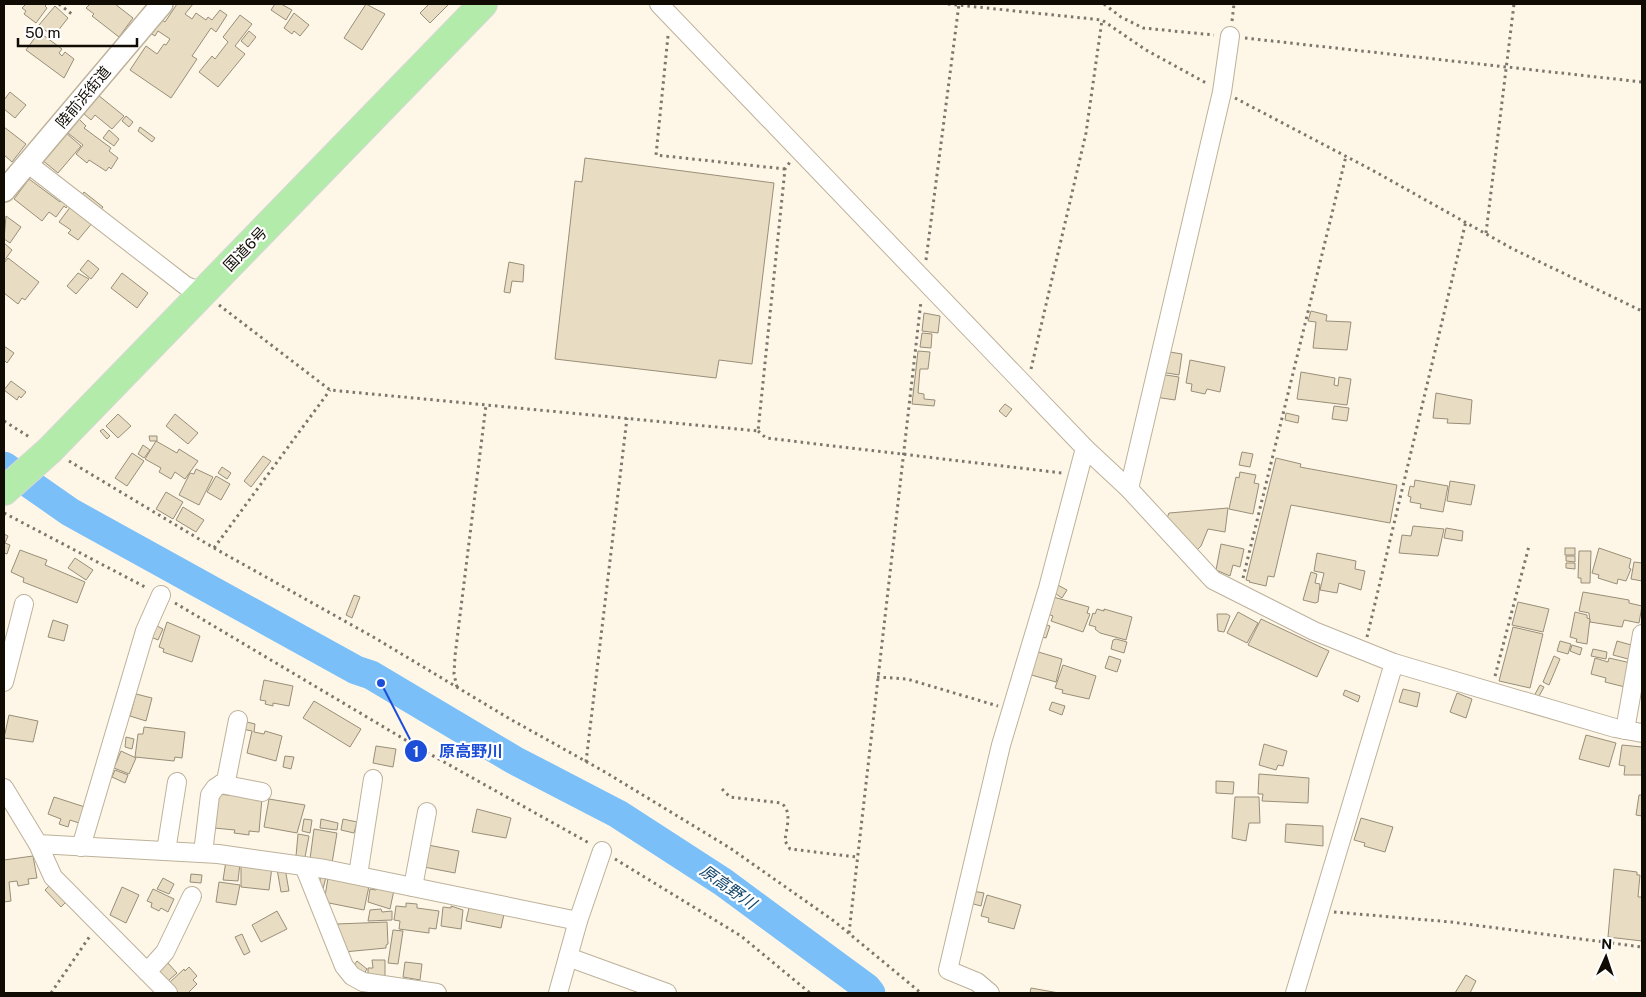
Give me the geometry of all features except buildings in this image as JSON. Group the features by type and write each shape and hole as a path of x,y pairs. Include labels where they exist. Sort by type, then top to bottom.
{"highway":[{"name":"国道6号","path":"4,491 48,452 483,4"}],"street":[{"name":"陸前浜街道","path":"4,191 162,4"},
{"path":"665,10 1085,448 1129,489 1213,580 1314,631 1394,662 1634,731 1642,634"},
{"path":"1129,489 1222,92 1230,36"},
{"path":"27,163 186,286 203,292"},
{"path":"990,993 977,982 948,970 1001,745 1048,588 1085,448"},
{"path":"81,847 145,631 161,595"},
{"path":"4,682 24,604"},
{"path":"1295,993 1394,662"},
{"path":"203,853 210,795 215,788 226,781 238,720"},
{"path":"358,875 373,779"},
{"path":"166,852 177,782"},
{"path":"221,784 262,792"},
{"path":"4,788 38,844 53,877 168,993"},
{"path":"412,887 427,812"},
{"path":"38,844 203,853 304,866 358,875 578,921"},
{"path":"558,993 578,921 602,851"},
{"path":"304,866 344,966 358,979 377,989 437,993"},
{"path":"146,972 165,952 192,896"},
{"path":"568,957 668,993"}],"path":[{"path":"59,4 73,15"},
{"path":"948,4 1102,20 1146,50 1222,92 1346,156 1544,265 1642,311"},
{"path":"849,934 903,454 959,4"},
{"path":"1104,4 1121,17 1143,28 1642,82"},
{"path":"1486,233 1514,4"},
{"path":"665,10 656,155 785,169"},
{"path":"1027,387 1086,133 1102,20"},
{"path":"758,431 785,169 799,149"},
{"path":"1239,593 1346,156"},
{"path":"1364,650 1466,221"},
{"path":"203,292 330,390 758,431 766,438 1077,475"},
{"path":"214,548 330,390"},
{"path":"458,688 454,674 455,656 486,405"},
{"path":"586,762 627,418"},
{"path":"4,421 48,452 375,638 730,848 849,934 921,993"},
{"path":"4,513 161,595 419,748 602,851 741,936 810,993"},
{"path":"1491,690 1529,546"},
{"path":"877,677 907,679 1011,710"},
{"path":"722,789 730,797 781,803 785,806 788,812 784,841 790,849 857,857"},
{"path":"1321,911 1469,924 1642,947"},
{"path":"51,993 99,923"}],"waterway":[{"name":"原高野川","path":"4,466 70,512 356,670 371,675 514,760 618,814 723,882 867,988 871,993"}],"place":[{"name":"原高野川","path":"381,683"}]}
